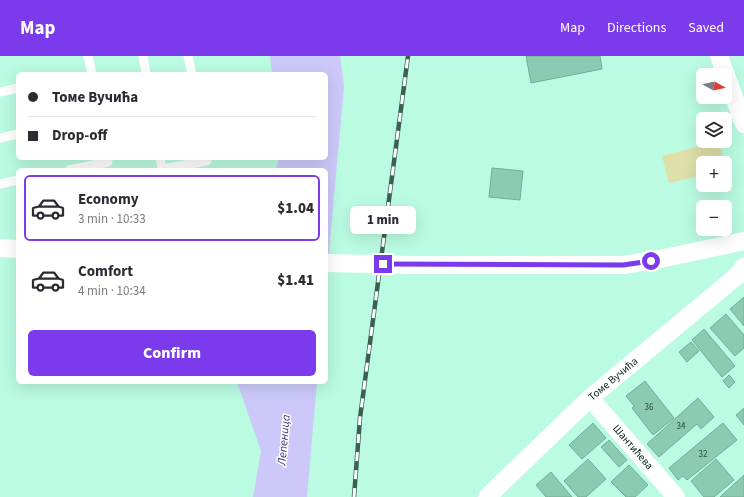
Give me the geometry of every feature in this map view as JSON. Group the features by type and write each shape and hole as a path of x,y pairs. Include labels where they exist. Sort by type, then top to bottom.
{"street":[{"path":"719,56 744,124"},
{"path":"328,263 412,265 623,265 660,259 744,241"},
{"path":"717,247 734,256 741,271"},
{"path":"0,248 16,249"},
{"name":"Томе Вучића","path":"487,497 590,398 741,271"},
{"name":"Шантићева","path":"590,398 676,497"}],"lane":[{"path":"88,56 89,72"},
{"path":"143,56 146,72"},
{"path":"188,56 192,72"},
{"path":"0,92 16,88"},
{"path":"0,138 16,134"},
{"path":"79,168 108,162 108,160"},
{"path":"168,168 207,160"},
{"path":"0,182 16,180"}],"green space":[{"path":"696,147 721,148 722,156 696,156 696,177 669,183 662,156"}],"water":[{"path":"270,56 340,56 344,86 328,263 328,168 276,168 278,160 328,160 328,72 272,72"},
{"name":"Лепеница","path":"238,384 317,384 307,497 253,497 261,451"}],"building":[{"path":"526,56 600,56 602,69 531,83"},
{"path":"492,168 523,171 520,200 489,197"},
{"path":"744,297 744,326 730,309"},
{"path":"726,314 744,335 744,348 735,356 710,328"},
{"path":"704,329 735,366 722,377 692,340"},
{"path":"691,342 699,351 687,362 679,352"},
{"path":"729,375 735,382 729,388 723,381"},
{"path":"645,381 674,418 653,435 632,408 634,406 626,396"},
{"path":"698,398 714,417 701,429 697,424 659,457 647,444"},
{"path":"744,408 744,425 736,415"},
{"path":"593,423 606,438 582,459 569,445"},
{"path":"723,423 737,440 687,480 683,476 678,480 669,468"},
{"path":"609,440 627,460 619,467 601,447"},
{"path":"588,459 606,479 586,497 578,497 564,481"},
{"path":"716,459 734,480 714,497 704,497 691,481"},
{"path":"629,465 648,485 635,497 626,497 611,482"},
{"path":"551,472 572,497 546,497 536,485"},
{"path":"744,475 744,497 720,497"}],"railway":[{"path":"354,497 360,418 408,56"}],"route":[{"path":"383,264 623,265 651,261"}]}
